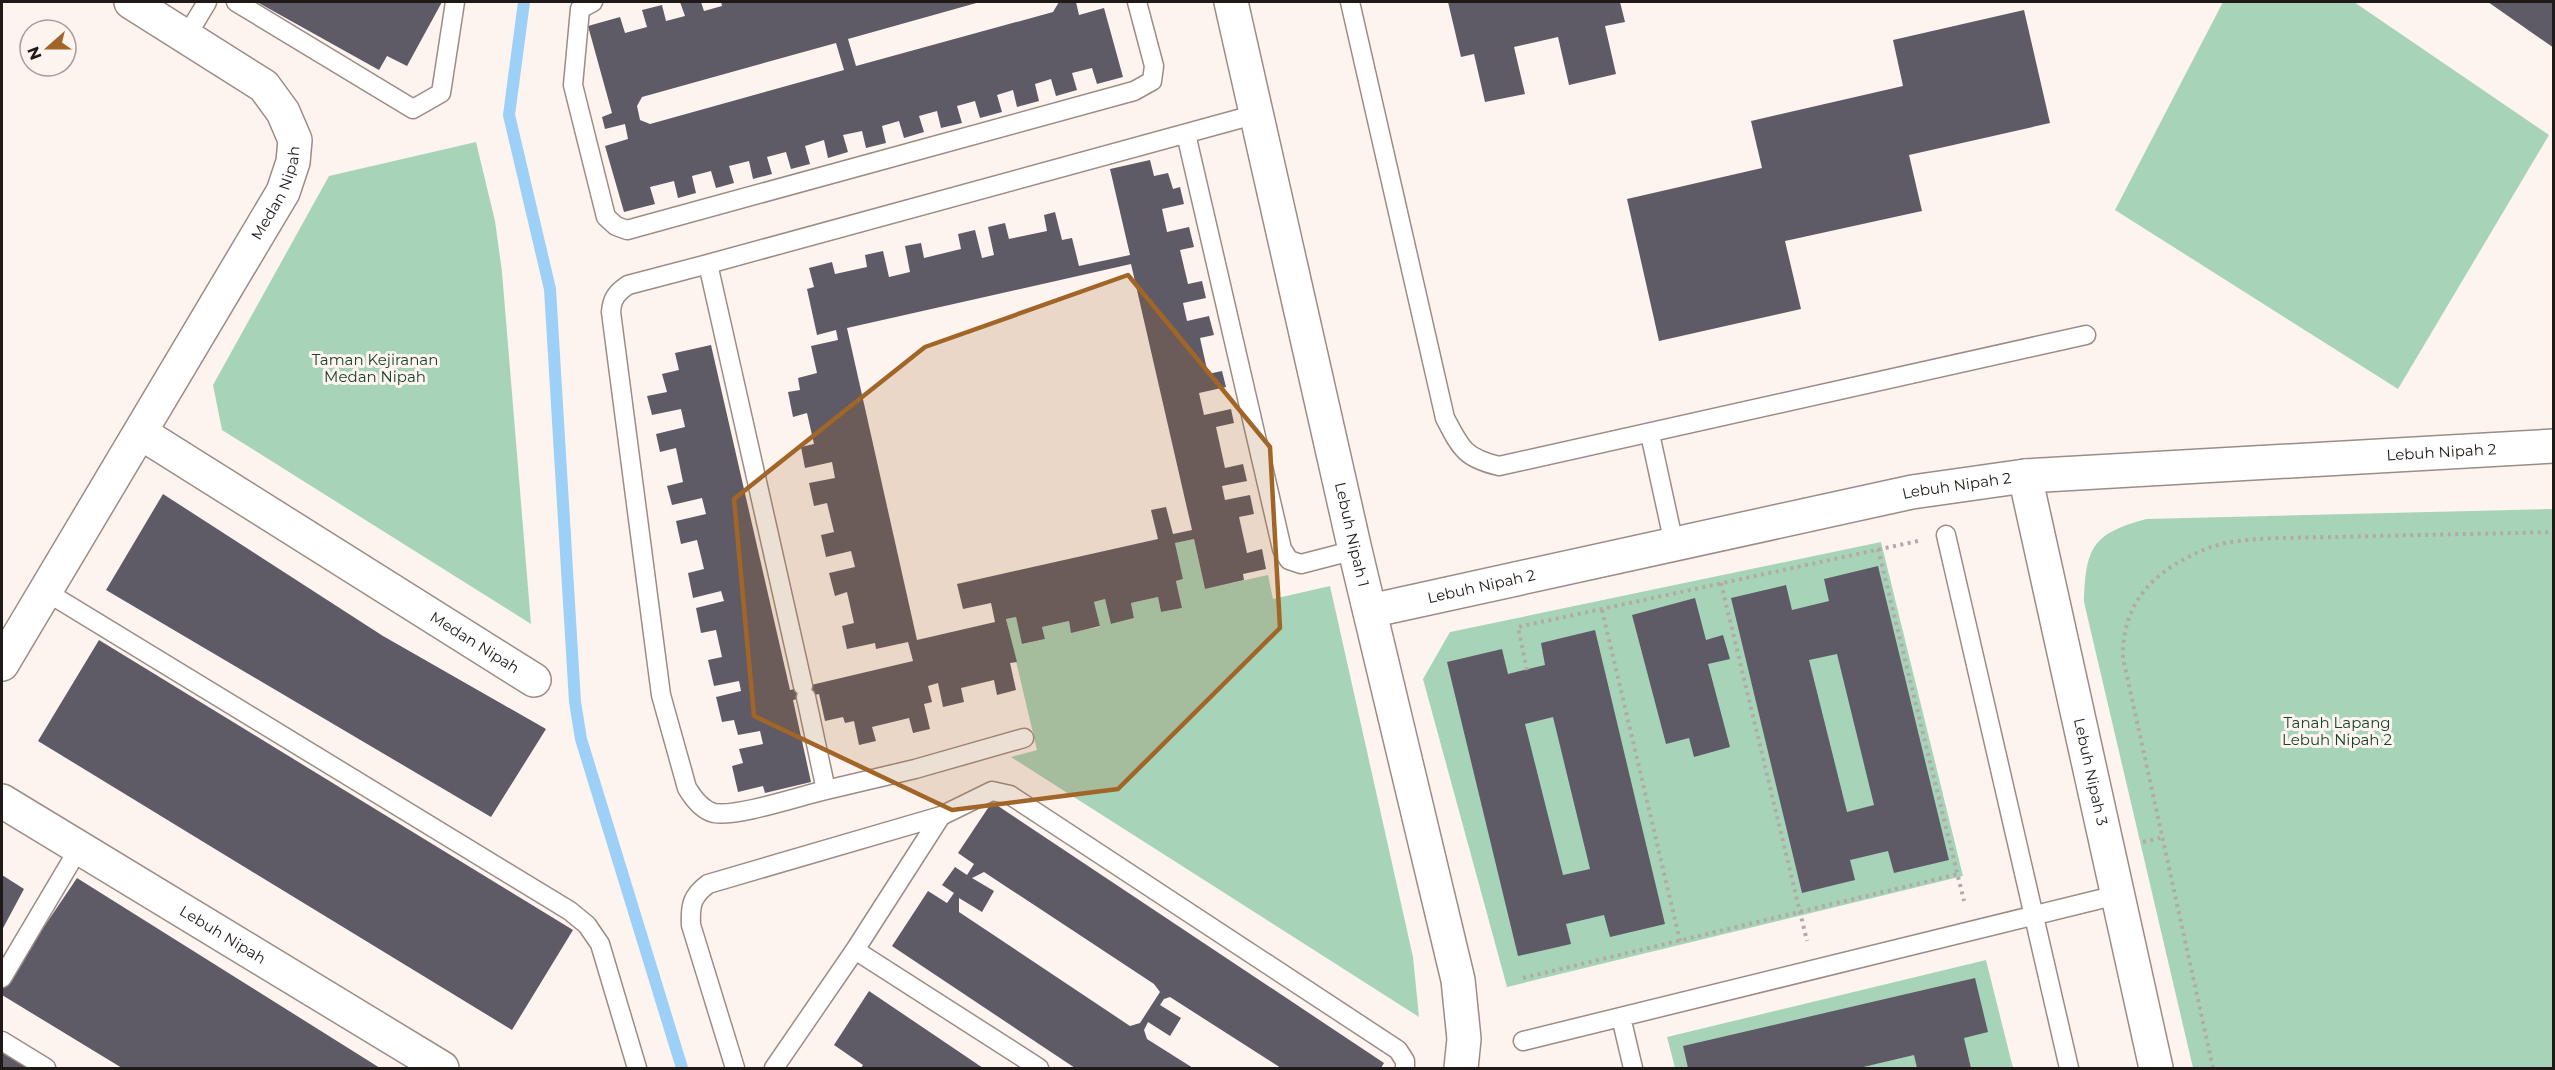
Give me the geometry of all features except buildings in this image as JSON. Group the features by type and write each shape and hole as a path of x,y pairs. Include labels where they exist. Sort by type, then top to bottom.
{"street":[{"name":"Medan Nipah","path":"2,664 283,192 293,162 295,140 283,112 264,86 131,2"},
{"name":"Lebuh Nipah 1","path":"1231,2 1355,550 1458,980 1464,1039 1461,1068"},
{"name":"Medan Nipah","path":"141,433 534,680"},
{"name":"Lebuh Nipah 2","path":"1370,611 1912,492 2025,476 2553,446"},
{"name":"Lebuh Nipah 3","path":"2025,476 2156,1068"},
{"name":"Lebuh Nipah","path":"2,801 442,1068"}],"lane":[{"path":"186,36 207,2"},
{"path":"236,2 412,109 441,93 455,2"},
{"path":"593,2 580,9 573,85 606,217 616,226 627,230 1134,92 1152,81 1155,66 1137,2"},
{"path":"1350,2 1445,418 1464,450 1476,461 1499,466 2086,335"},
{"path":"1024,738 915,769 730,813 712,813 694,801 687,788 661,695 611,312 612,301 617,292 628,285 1257,114"},
{"path":"1186,134 1282,549 1289,560 1301,564 1355,550"},
{"path":"708,264 826,790"},
{"path":"1650,434 1674,544"},
{"path":"1946,534 2069,1068"},
{"path":"45,591 570,910 587,925 600,944 637,1068"},
{"path":"735,1068 691,925 690,906 696,893 708,884 941,816 993,791 1010,795 1398,1050 1406,1061 1405,1068"},
{"path":"774,1068 855,950 941,816"},
{"path":"2,978 79,848"},
{"path":"1523,1041 2116,895"},
{"path":"855,950 1039,1068"},
{"path":"1621,1017 1633,1068"},
{"path":"2,1041 46,1068"}],"path":[{"path":"2213,1068 2123,658 2122,638 2140,593 2178,562 2210,547 2273,538 2553,532"},
{"path":"1527,670 1518,627 1946,534"},
{"path":"1523,978 1959,876 1878,549"},
{"path":"1721,583 1801,914"},
{"path":"1602,610 1680,941"}],"highlighted area":[{"path":"1128,275 1270,447 1280,628 1118,789 952,810 754,716 734,499 925,347"}],"green space":[{"path":"2223,2 2354,2 2549,135 2398,389 2115,210"},
{"name":"Taman Kejiranan Medan Nipah","path":"476,142 495,221 502,272 531,624 222,430 213,385 329,176"},
{"name":"Tanah Lapang Lebuh Nipah 2","path":"2553,509 2553,1068 2193,1068 2084,602 2087,568 2095,546 2103,537 2114,531 2146,519"},
{"path":"1194,539 1205,589 1268,575 1273,599 1330,586 1413,957 1419,1017 1011,757 1037,750 1006,619 1016,617 1023,644 1045,639 1042,627 1069,621 1072,632 1100,627 1094,602 1105,599 1112,624 1134,618 1131,603 1158,597 1161,612 1182,608 1176,581 1183,579 1175,543"},
{"path":"1881,542 1963,876 1507,987 1423,679 1450,632"},
{"path":"1986,960 2013,1068 1675,1068 1667,1037"}],"waterway":[{"path":"524,2 509,115 550,289 575,702 581,739 682,1068"}]}
